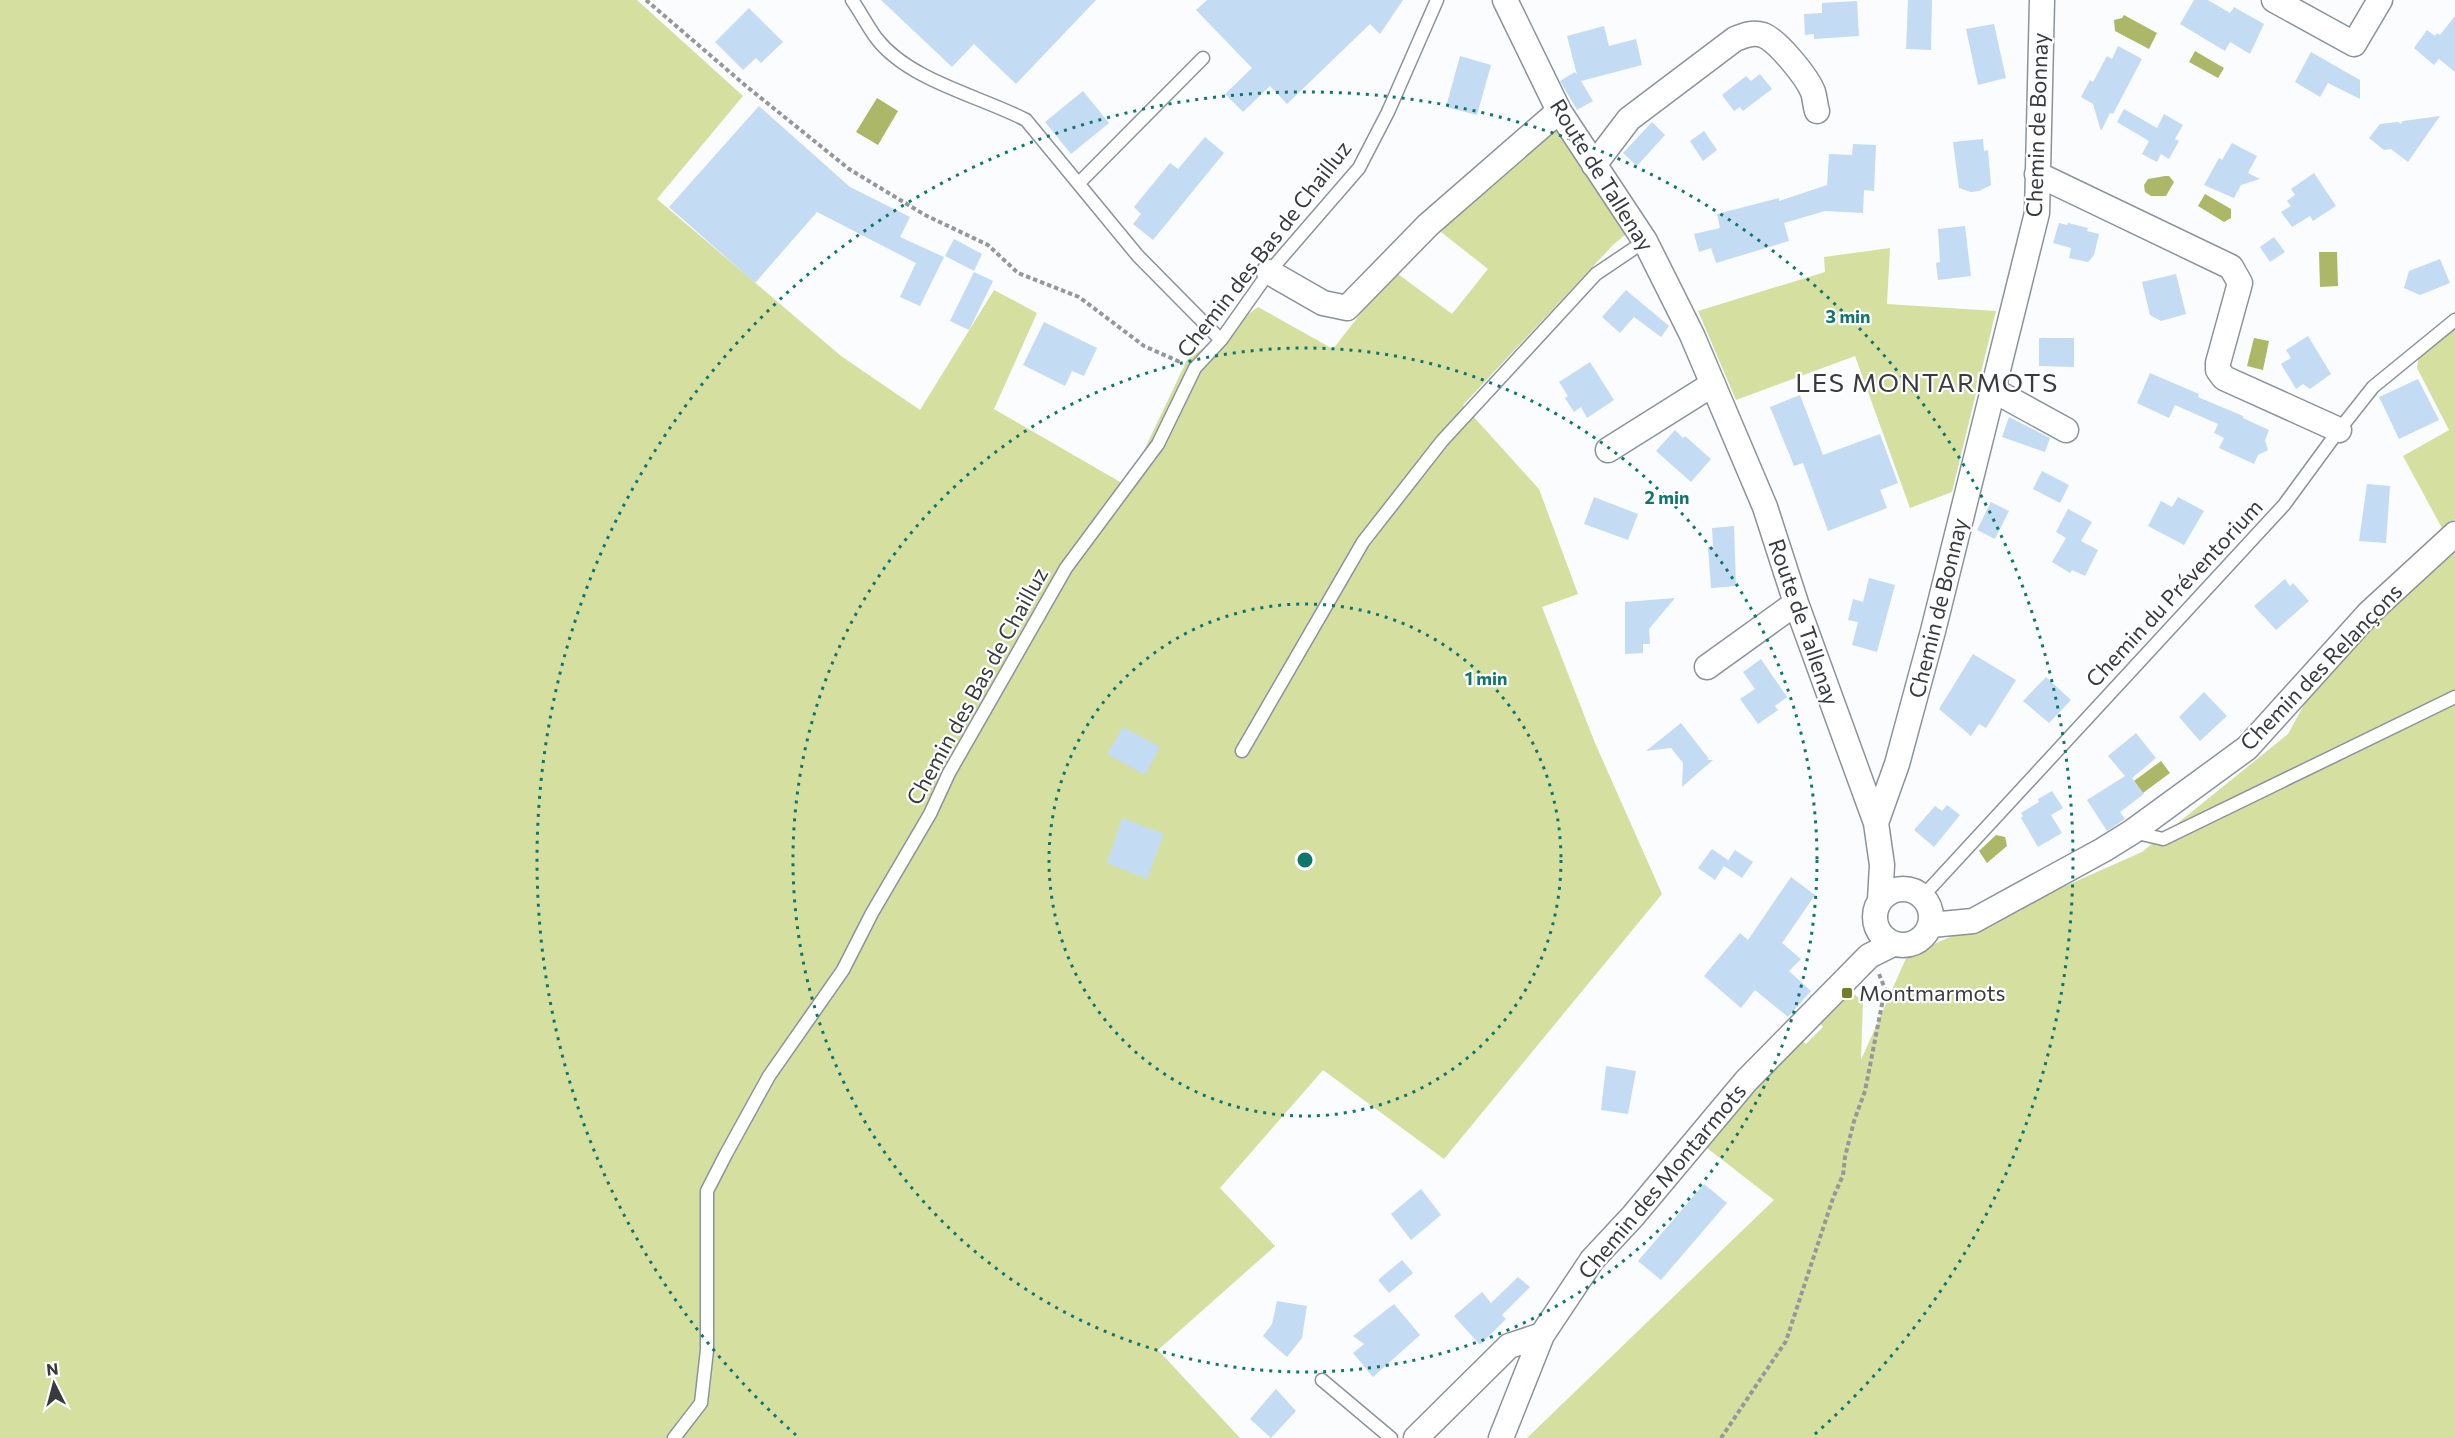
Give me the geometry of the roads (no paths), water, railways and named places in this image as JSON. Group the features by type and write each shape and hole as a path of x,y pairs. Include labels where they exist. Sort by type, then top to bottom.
{"street":[{"name":"Route de Tallenay","path":"1505,0 1559,111 1645,241 1692,335 1765,507 1796,603 1876,824 1882,865 1890,894"},
{"name":"Chemin de Bonnay","path":"1876,824 1900,753 2037,213 2042,0"},
{"path":"2274,0 2354,44 2380,0"},
{"path":"1594,165 1629,119 1735,39 1748,34 1761,34 1775,41 1806,80 1813,92 1816,111"},
{"path":"1269,272 1323,303 1347,308 1428,225 1559,111"},
{"path":"2037,174 2231,267 2240,283 2218,370 2224,378 2338,430"},
{"path":"1608,450 1713,384"},
{"path":"1993,390 2066,430"},
{"name":"Chemin des Relançons","path":"1931,926 1973,921 2103,850 2132,832 2247,748 2369,613 2455,534"},
{"path":"1707,667 1796,603"},
{"path":"1916,891 1923,896 1931,909 1931,926 1920,940 1912,944 1886,938 1875,916 1890,894 1916,891"},
{"name":"Chemin des Montarmots","path":"1501,1438 1542,1335 1592,1260 1633,1216 1738,1090 1886,938"},
{"path":"1416,1438 1509,1346 1542,1335"}],"lane":[{"path":"852,0 878,40 899,59 926,76 1002,107 1026,120 1138,255 1221,340"},
{"name":"Chemin des Bas de Chailluz","path":"675,1438 701,1402 707,1350 707,1191 770,1077 843,970 872,913 930,814 949,773 1066,568 1158,444 1183,397 1195,368 1221,340 1269,272 1359,168 1388,112 1437,0"},
{"path":"1079,183 1203,58"},
{"path":"1242,751 1363,542 1442,441 1596,274 1645,241"},
{"name":"Chemin du Préventorium","path":"1923,896 2284,505 2338,430 2373,387 2455,320"},
{"path":"2132,832 2163,839 2455,697"},
{"path":"1322,1380 1391,1438"}],"place":[{"name":"Montmarmots","path":"1847,993"}],"district":[{"name":"LES MONTARMOTS","path":"1927,383"}]}
